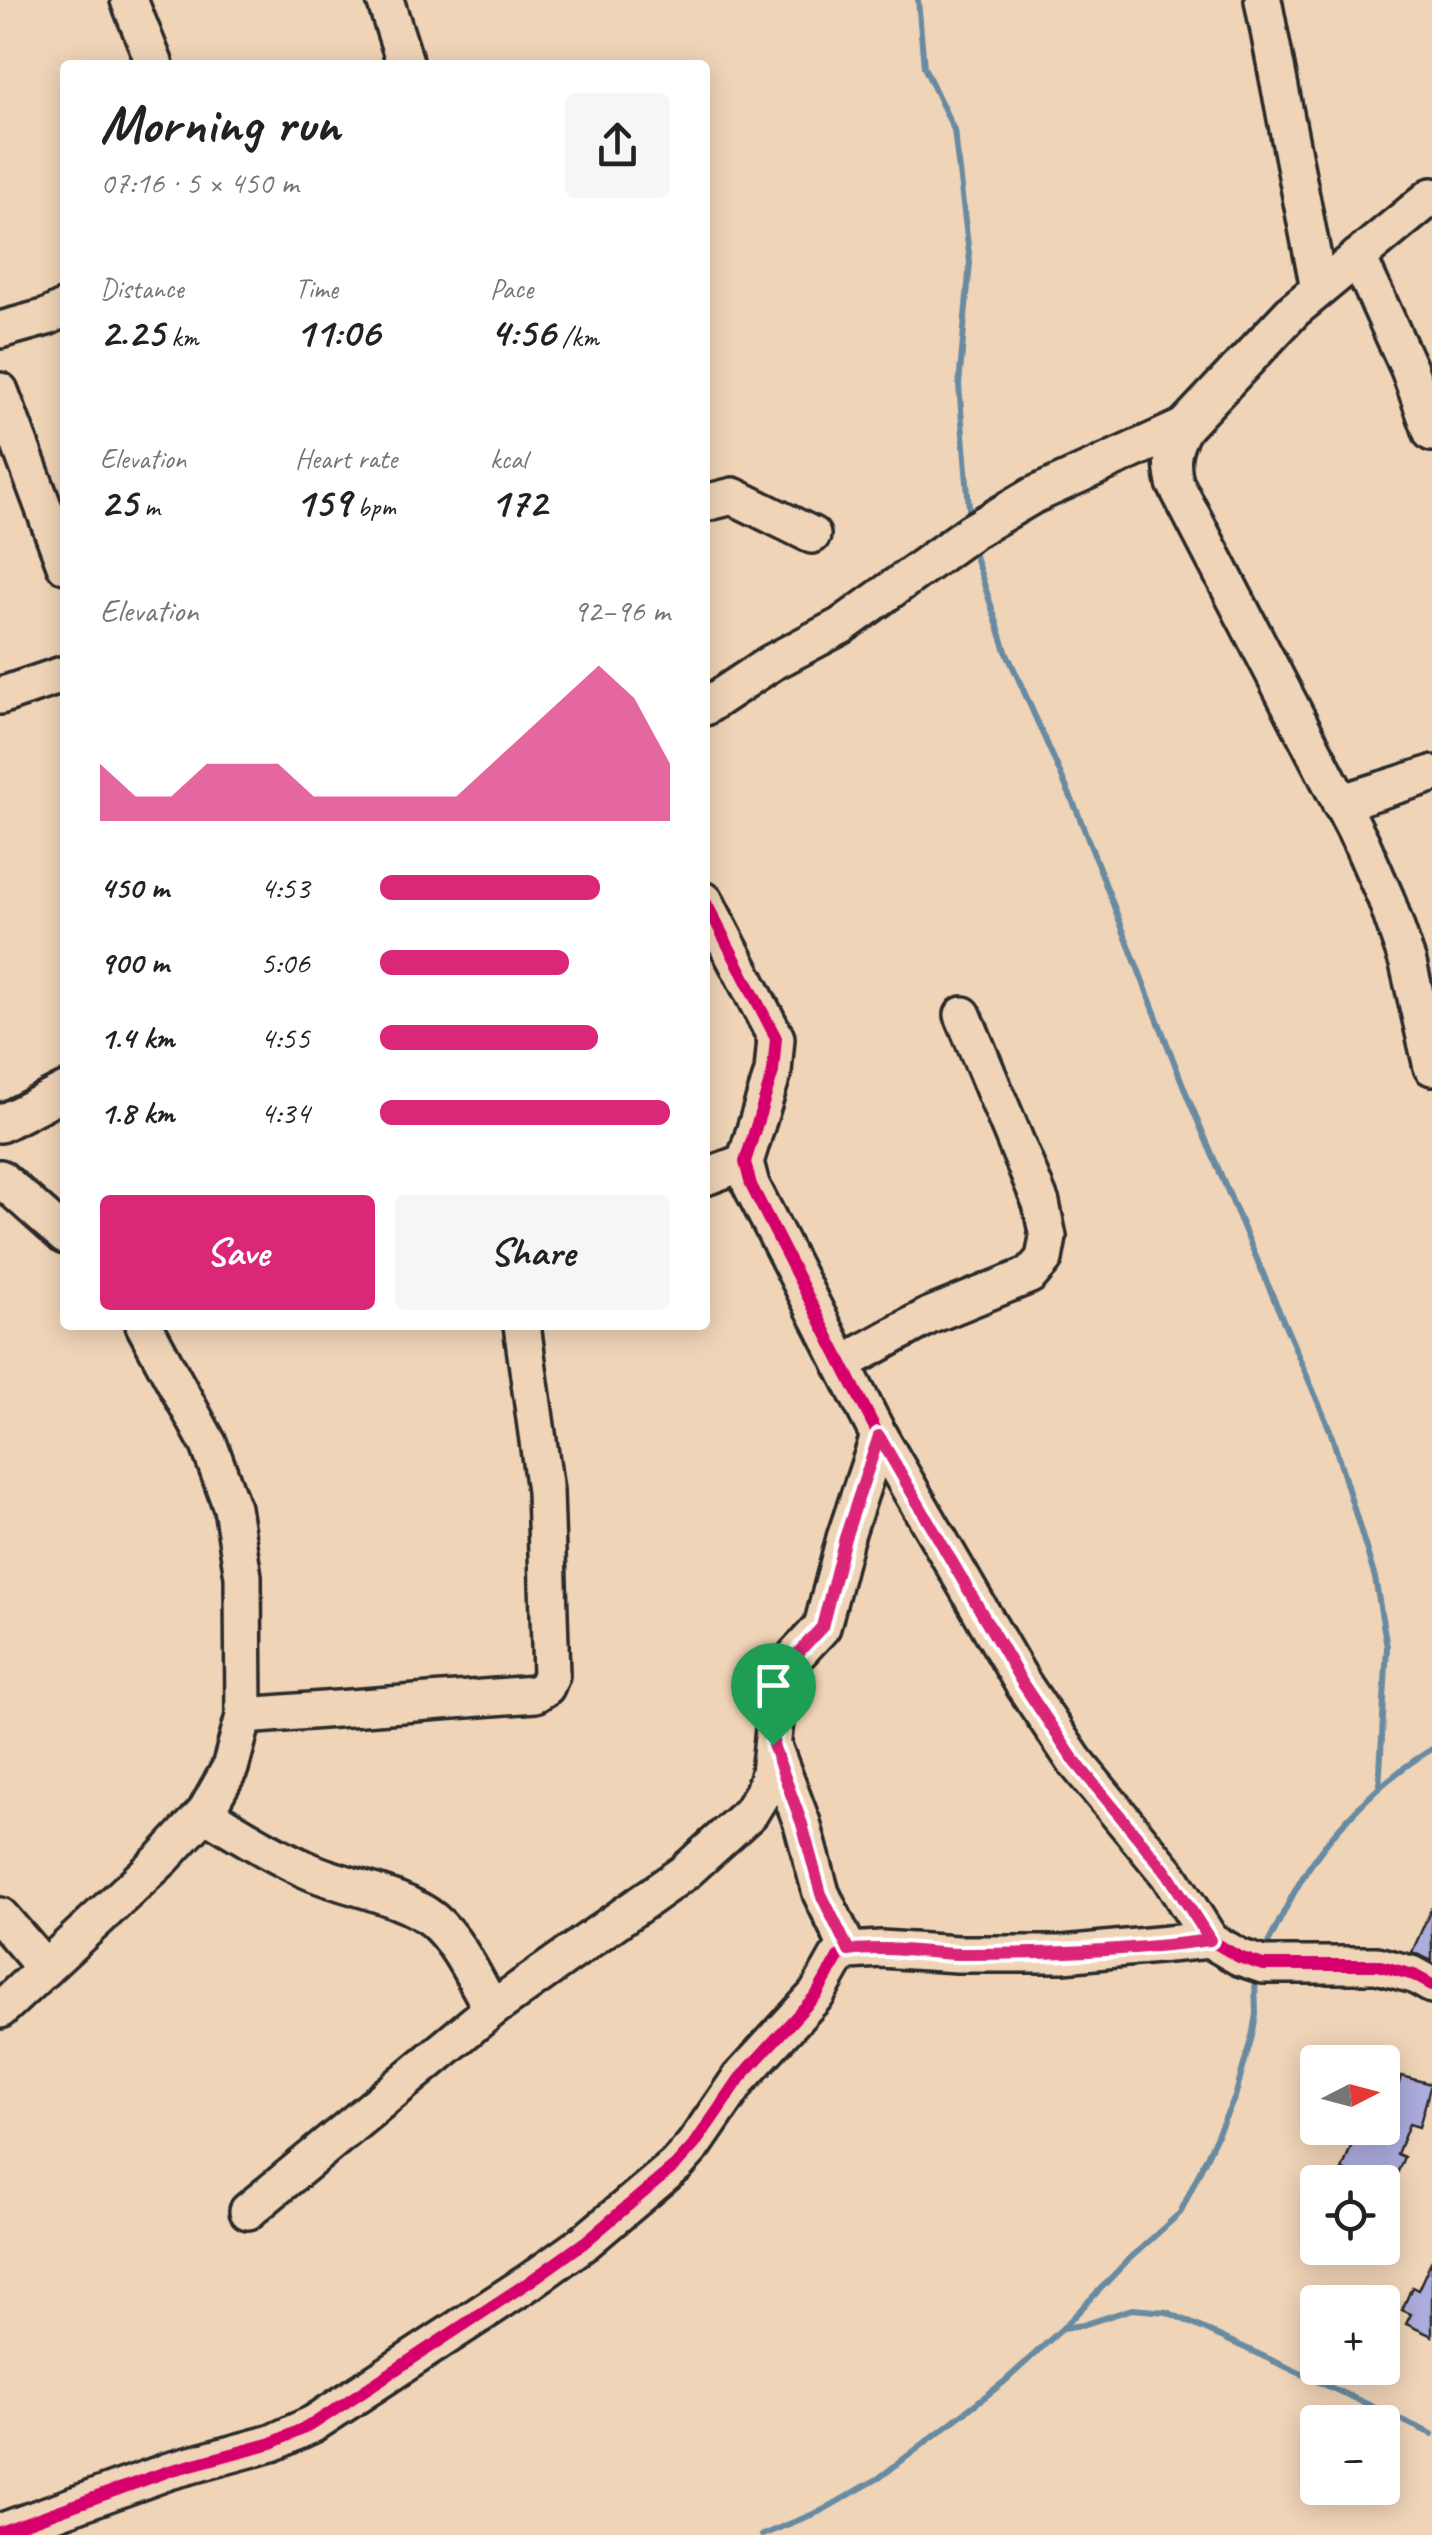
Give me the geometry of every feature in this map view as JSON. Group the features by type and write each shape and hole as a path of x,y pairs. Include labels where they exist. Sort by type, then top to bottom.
{"street":[{"path":"129,0 153,60"},
{"path":"384,0 404,60"},
{"path":"1262,0 1319,289"},
{"path":"1432,196 1285,319 1184,426 1174,442 1170,463 1175,483 1386,899 1408,964 1432,1067"},
{"path":"1358,257 1409,370 1432,433"},
{"path":"0,330 60,310"},
{"path":"0,391 60,551"},
{"path":"710,704 840,626 971,532 1032,496 1184,426"},
{"path":"710,502 733,496 812,536"},
{"path":"0,696 60,676"},
{"path":"1340,803 1432,774"},
{"path":"710,912 776,1038 774,1072 745,1162 751,1185 879,1436 1023,1684 1074,1760 1168,1874 1210,1940 1263,1966 1376,1965 1414,1975 1432,1985"},
{"path":"842,1364 929,1316 1030,1275 1044,1260 1048,1237 1041,1203 963,1016"},
{"path":"0,1124 60,1094"},
{"path":"710,1175 745,1162"},
{"path":"0,1178 60,1232"},
{"path":"0,2010 163,1858 204,1813 230,1768 244,1716 243,1576 232,1508 208,1445 147,1330"},
{"path":"244,1716 535,1694 546,1687 550,1674 544,1491 523,1330"},
{"path":"248,2211 492,2009 685,1872 750,1812 764,1792 784,1674 822,1627 845,1538 879,1436"},
{"path":"773,1745 802,1824 821,1894 849,1951"},
{"path":"204,1813 309,1871 405,1904 428,1916 455,1946 492,2009"},
{"path":"0,1916 45,1968"},
{"path":"0,2532 169,2471 272,2442 313,2424 529,2282 584,2242 676,2164 694,2145 730,2090 817,1994 838,1958 849,1951 1063,1954 1210,1940"}],"building":[{"path":"1432,1907 1432,1961 1412,1952"},
{"path":"1401,2076 1431,2084 1419,2127 1409,2124 1397,2154 1404,2157 1400,2167 1344,2165 1352,2145 1400,2145"},
{"path":"1432,2259 1432,2336 1406,2324 1411,2314 1402,2310 1412,2287 1418,2290"}],"waterway":[{"path":"918,0 924,67 954,130 970,262 959,385 970,520"},
{"path":"972,547 1006,651 1077,811 1188,1098 1330,1430 1375,1578 1387,1647 1379,1789"},
{"path":"1263,1953 1302,1879 1333,1835 1380,1787 1432,1749"},
{"path":"762,2535 821,2511 879,2478 1004,2382 1180,2213 1235,2097 1253,2032 1255,1980 1259,1974"},
{"path":"1063,2328 1132,2309 1167,2312 1432,2434"}],"cycle path":[{"path":"710,911 776,1038 773,1072 745,1162 751,1185 879,1436 1023,1684 1074,1760 1168,1874 1210,1940 1239,1957 1263,1965 1377,1965 1414,1975 1432,1985"},
{"path":"0,2532 169,2471 272,2443 313,2424 529,2282 585,2242 676,2165 740,2078 817,1994 838,1957 849,1951 1063,1954 1210,1940"}],"route":[{"path":"879,1436 1023,1684 1074,1760 1168,1874 1210,1940 1063,1954 849,1951 821,1894 802,1824 773,1745 784,1674 822,1627 845,1538 879,1436"}]}
